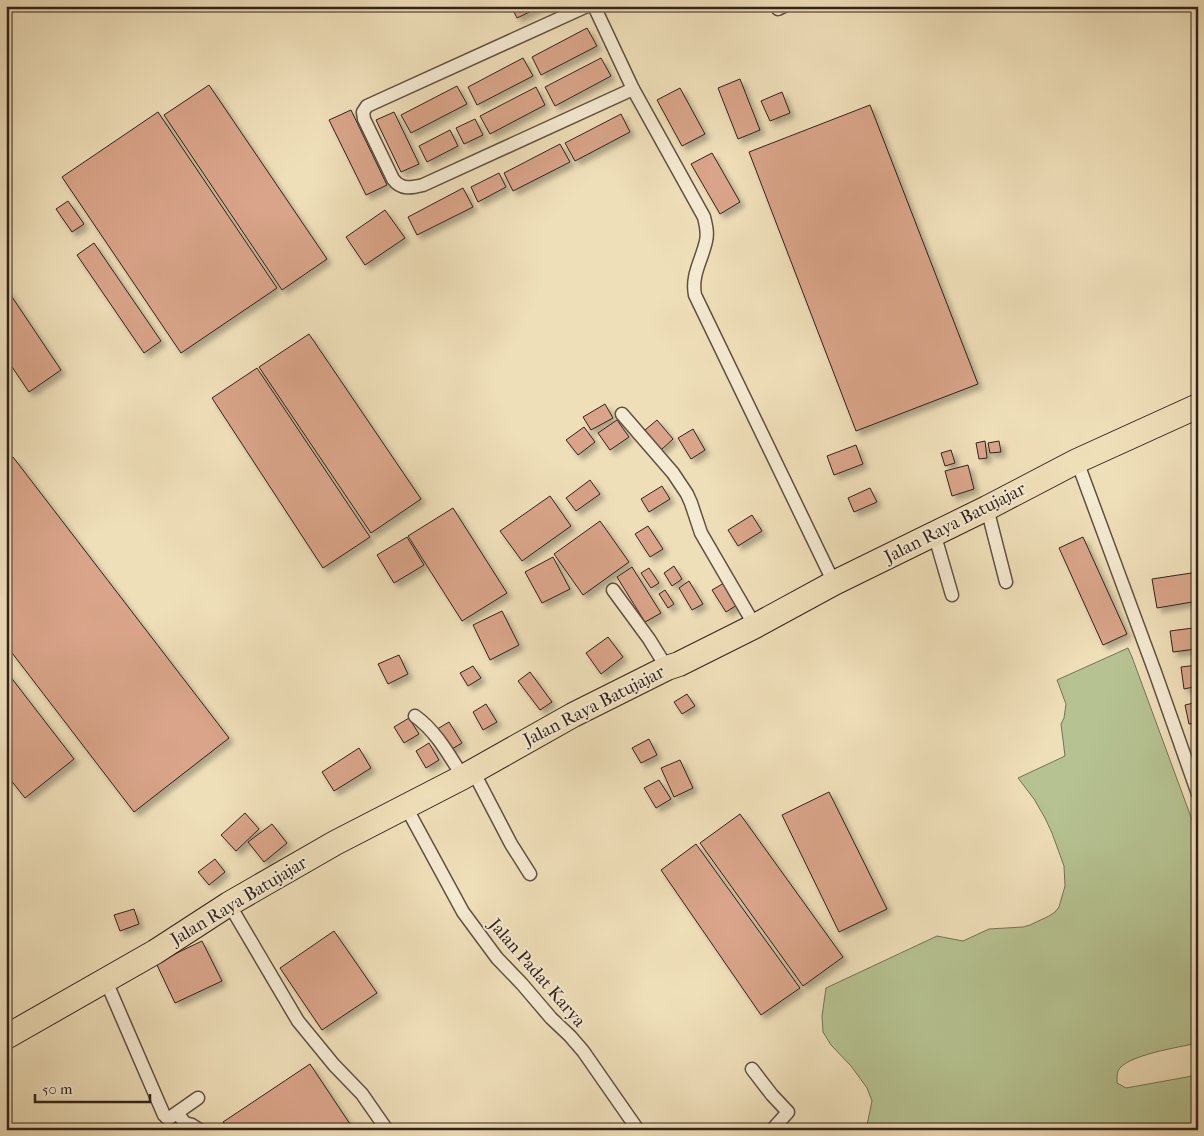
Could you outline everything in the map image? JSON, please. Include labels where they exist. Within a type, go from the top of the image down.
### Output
[{"type":"highway","name":"Jalan Raya Batujajar","points":[[6,1037],[155,952],[229,904],[335,844],[468,774],[573,715],[755,626],[834,583],[987,508],[1076,461],[1198,406]]},
{"type":"street","points":[[587,6],[367,106],[363,112],[364,119],[393,179],[397,185],[405,188],[423,185],[633,89]]},
{"type":"street","points":[[594,6],[633,89],[704,217],[707,240],[694,277],[695,295],[834,583]]},
{"type":"street","points":[[777,6],[778,9],[784,6]]},
{"type":"street","points":[[622,414],[673,473],[687,494],[699,531],[755,626]]},
{"type":"street","points":[[1076,461],[1152,662],[1198,794]]},
{"type":"street","points":[[987,508],[1006,582]]},
{"type":"street","points":[[934,533],[952,595]]},
{"type":"street","points":[[613,590],[649,639],[667,668]]},
{"type":"street","points":[[416,716],[468,774],[530,874]]},
{"type":"street","name":"Jalan Padat Karya","points":[[406,806],[463,912],[497,958],[583,1051],[638,1130]]},
{"type":"street","points":[[229,904],[298,1021],[334,1065],[362,1094],[387,1130]]},
{"type":"street","points":[[106,981],[164,1115],[168,1119],[198,1098]]},
{"type":"street","points":[[752,1069],[788,1112],[772,1130]]},
{"type":"street","points":[[177,1113],[185,1123],[200,1130]]},
{"type":"green space","points":[[1128,648],[1198,836],[1198,1043],[1131,1060],[1118,1071],[1117,1083],[1126,1088],[1198,1075],[1198,1130],[866,1130],[872,1101],[867,1088],[851,1066],[831,1045],[823,1032],[822,1016],[826,988],[937,936],[963,941],[989,929],[1030,925],[1055,912],[1059,907],[1065,886],[1064,866],[1045,818],[1034,799],[1018,778],[1065,756],[1061,724],[1066,704],[1057,680]]},
{"type":"building","points":[[511,6],[542,6],[517,18]]},
{"type":"building","points":[[587,28],[597,46],[541,75],[532,57]]},
{"type":"building","points":[[523,58],[533,76],[477,105],[468,87]]},
{"type":"building","points":[[601,58],[611,76],[555,106],[545,87]]},
{"type":"building","points":[[740,79],[760,130],[738,139],[718,88]]},
{"type":"building","points":[[209,85],[327,259],[282,290],[164,115]]},
{"type":"building","points":[[457,86],[467,104],[411,133],[401,115]]},
{"type":"building","points":[[536,87],[545,105],[490,134],[480,116]]},
{"type":"building","points":[[680,88],[705,134],[682,146],[657,100]]},
{"type":"building","points":[[782,92],[790,113],[770,121],[761,101]]},
{"type":"building","points":[[870,105],[978,384],[856,431],[749,152]]},
{"type":"building","points":[[351,110],[387,185],[366,195],[329,120]]},
{"type":"building","points":[[158,112],[277,288],[181,353],[62,177]]},
{"type":"building","points":[[394,112],[419,164],[401,172],[376,120]]},
{"type":"building","points":[[621,114],[630,132],[575,161],[565,143]]},
{"type":"building","points":[[475,119],[483,135],[464,144],[456,128]]},
{"type":"building","points":[[450,130],[458,146],[427,162],[419,146]]},
{"type":"building","points":[[560,144],[570,162],[513,191],[504,173]]},
{"type":"building","points":[[712,153],[740,202],[720,214],[691,164]]},
{"type":"building","points":[[499,173],[506,187],[478,202],[471,187]]},
{"type":"building","points":[[463,188],[473,207],[417,235],[408,217]]},
{"type":"building","points":[[68,201],[84,224],[72,232],[56,209]]},
{"type":"building","points":[[385,210],[405,238],[365,265],[346,237]]},
{"type":"building","points":[[94,243],[161,341],[144,353],[77,255]]},
{"type":"building","points":[[6,288],[61,370],[29,392],[6,358]]},
{"type":"building","points":[[309,334],[421,499],[371,533],[259,367]]},
{"type":"building","points":[[257,368],[370,537],[323,568],[212,398]]},
{"type":"building","points":[[605,404],[613,418],[591,430],[583,417]]},
{"type":"building","points":[[617,420],[629,437],[610,450],[598,433]]},
{"type":"building","points":[[657,420],[673,439],[661,450],[645,430]]},
{"type":"building","points":[[584,427],[595,442],[578,455],[566,440]]},
{"type":"building","points":[[693,429],[705,450],[691,459],[678,438]]},
{"type":"building","points":[[985,441],[987,458],[979,459],[976,443]]},
{"type":"building","points":[[999,441],[1001,452],[990,453],[988,443]]},
{"type":"building","points":[[856,445],[863,464],[834,475],[827,456]]},
{"type":"building","points":[[951,450],[955,463],[945,466],[941,453]]},
{"type":"building","points":[[13,457],[229,738],[134,812],[6,645],[6,462]]},
{"type":"building","points":[[968,465],[974,489],[952,496],[945,471]]},
{"type":"building","points":[[590,480],[600,494],[576,511],[566,498]]},
{"type":"building","points":[[662,486],[670,499],[649,512],[641,499]]},
{"type":"building","points":[[870,488],[877,502],[854,512],[848,498]]},
{"type":"building","points":[[550,496],[571,526],[522,561],[500,531]]},
{"type":"building","points":[[453,508],[507,593],[462,621],[408,536]]},
{"type":"building","points":[[752,515],[762,531],[738,546],[728,530]]},
{"type":"building","points":[[600,521],[629,562],[583,595],[554,554]]},
{"type":"building","points":[[648,526],[663,549],[650,557],[635,534]]},
{"type":"building","points":[[407,537],[424,565],[394,583],[377,555]]},
{"type":"building","points":[[1083,537],[1127,634],[1103,645],[1059,548]]},
{"type":"building","points":[[553,557],[570,589],[542,603],[525,572]]},
{"type":"building","points":[[674,566],[682,579],[672,586],[664,573]]},
{"type":"building","points":[[632,567],[661,613],[645,622],[617,577]]},
{"type":"building","points":[[649,568],[659,583],[651,588],[641,573]]},
{"type":"building","points":[[1198,572],[1198,601],[1157,608],[1152,579]]},
{"type":"building","points":[[689,581],[703,604],[692,610],[679,588]]},
{"type":"building","points":[[724,583],[737,605],[726,612],[712,590]]},
{"type":"building","points":[[665,590],[674,604],[668,608],[659,594]]},
{"type":"building","points":[[502,611],[519,645],[490,660],[473,625]]},
{"type":"building","points":[[1193,628],[1196,649],[1173,652],[1170,631]]},
{"type":"building","points":[[608,637],[623,657],[601,674],[586,653]]},
{"type":"building","points":[[399,655],[408,674],[388,684],[378,664]]},
{"type":"building","points":[[1198,665],[1198,686],[1184,689],[1181,667]]},
{"type":"building","points":[[473,666],[481,678],[468,686],[460,673]]},
{"type":"building","points":[[6,671],[74,759],[25,798],[6,774]]},
{"type":"building","points":[[530,672],[552,702],[540,710],[518,681]]},
{"type":"building","points":[[687,694],[695,706],[682,714],[674,702]]},
{"type":"building","points":[[1198,702],[1198,723],[1189,724],[1185,705]]},
{"type":"building","points":[[486,704],[497,722],[483,730],[473,712]]},
{"type":"building","points":[[409,718],[419,734],[404,743],[394,727]]},
{"type":"building","points":[[449,722],[462,743],[447,752],[434,731]]},
{"type":"building","points":[[649,739],[657,755],[641,763],[632,748]]},
{"type":"building","points":[[429,743],[439,760],[426,768],[416,751]]},
{"type":"building","points":[[359,748],[371,768],[334,791],[322,772]]},
{"type":"building","points":[[680,760],[693,788],[674,797],[661,768]]},
{"type":"building","points":[[659,780],[671,799],[656,808],[644,788]]},
{"type":"building","points":[[829,792],[887,909],[839,932],[782,815]]},
{"type":"building","points":[[245,813],[259,829],[236,851],[221,835]]},
{"type":"building","points":[[740,814],[843,957],[803,986],[700,843]]},
{"type":"building","points":[[272,824],[287,843],[264,862],[248,842]]},
{"type":"building","points":[[696,844],[800,988],[761,1015],[661,870]]},
{"type":"building","points":[[215,859],[225,872],[209,885],[198,872]]},
{"type":"building","points":[[134,909],[139,924],[120,931],[114,915]]},
{"type":"building","points":[[334,931],[377,993],[322,1030],[280,968]]},
{"type":"building","points":[[202,941],[222,981],[175,1003],[156,963]]},
{"type":"building","points":[[310,1064],[354,1130],[229,1130],[223,1122]]}]
